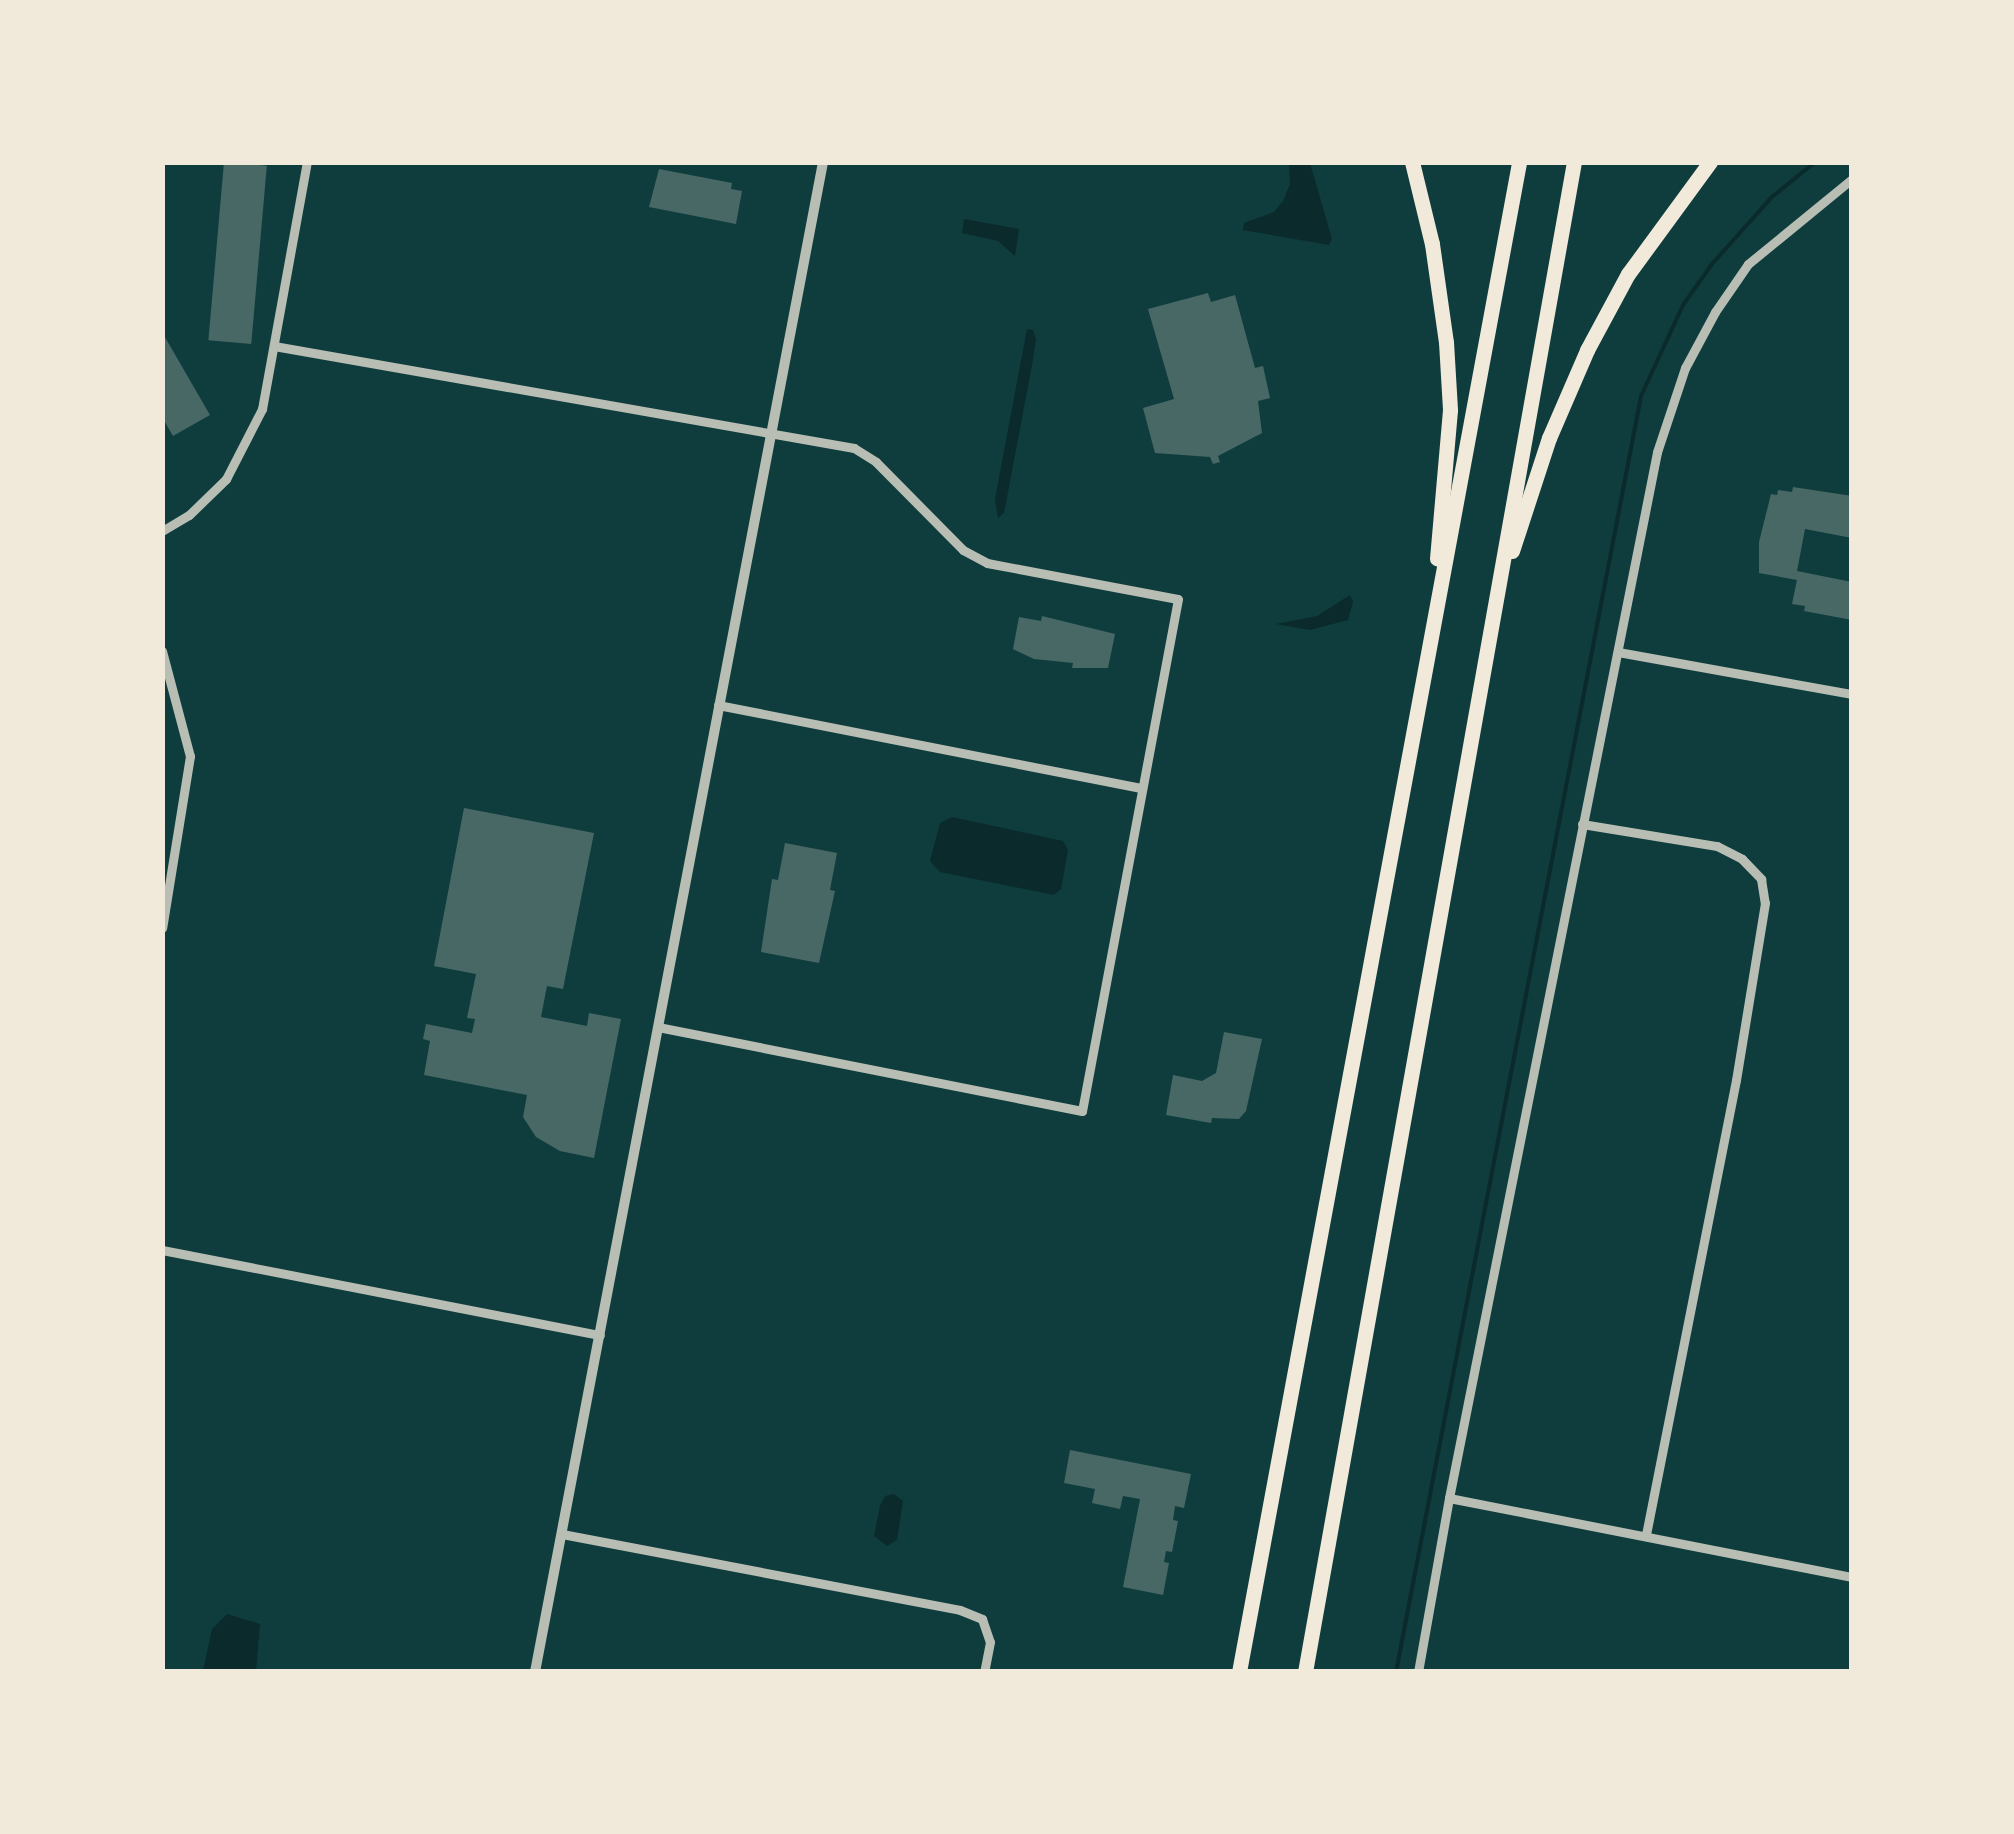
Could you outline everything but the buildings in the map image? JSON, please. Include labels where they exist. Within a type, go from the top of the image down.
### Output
[{"type":"highway","points":[[1412,162],[1432,244],[1446,342],[1450,410],[1425,671]]},
{"type":"highway","points":[[1239,1672],[1519,162]]},
{"type":"highway","points":[[1305,1672],[1574,162]]},
{"type":"highway","points":[[1500,578],[1520,532],[1549,438],[1588,350],[1628,274],[1710,162]]},
{"type":"street","points":[[162,531],[189,515],[226,479],[262,408],[307,162]]},
{"type":"street","points":[[535,1672],[823,162]]},
{"type":"street","points":[[1418,1672],[1448,1498],[1657,452],[1685,368],[1715,312],[1748,264],[1852,179]]},
{"type":"street","points":[[274,346],[854,448],[876,462],[963,550],[988,563],[1178,599],[1082,1111],[659,1027]]},
{"type":"street","points":[[162,651],[190,756],[162,928]]},
{"type":"street","points":[[1618,652],[1852,694]]},
{"type":"street","points":[[718,705],[1141,788]]},
{"type":"street","points":[[1582,824],[1717,846],[1742,859],[1760,879],[1763,930],[1646,1536]]},
{"type":"street","points":[[162,1250],[600,1336]]},
{"type":"street","points":[[1448,1498],[1852,1577]]},
{"type":"street","points":[[562,1534],[960,1610],[982,1620],[990,1642],[984,1672]]},
{"type":"water","points":[[1289,163],[1310,163],[1332,239],[1329,245],[1243,230],[1244,223],[1274,212],[1283,201],[1290,184]]},
{"type":"water","points":[[964,219],[1019,229],[1015,256],[998,241],[962,233]]},
{"type":"water","points":[[1027,329],[1033,330],[1036,340],[1004,513],[998,518],[995,499]]},
{"type":"water","points":[[1350,595],[1353,602],[1348,620],[1310,630],[1276,624],[1317,616]]},
{"type":"water","points":[[952,817],[1063,841],[1068,850],[1061,889],[1054,895],[940,872],[930,861],[940,823]]},
{"type":"water","points":[[894,1494],[903,1501],[897,1540],[887,1546],[874,1536],[880,1506],[885,1496]]},
{"type":"water","points":[[227,1614],[260,1624],[256,1671],[203,1671],[212,1629]]},
{"type":"waterway","points":[[1396,1672],[1641,396],[1683,305],[1712,264],[1772,197],[1815,162]]}]
